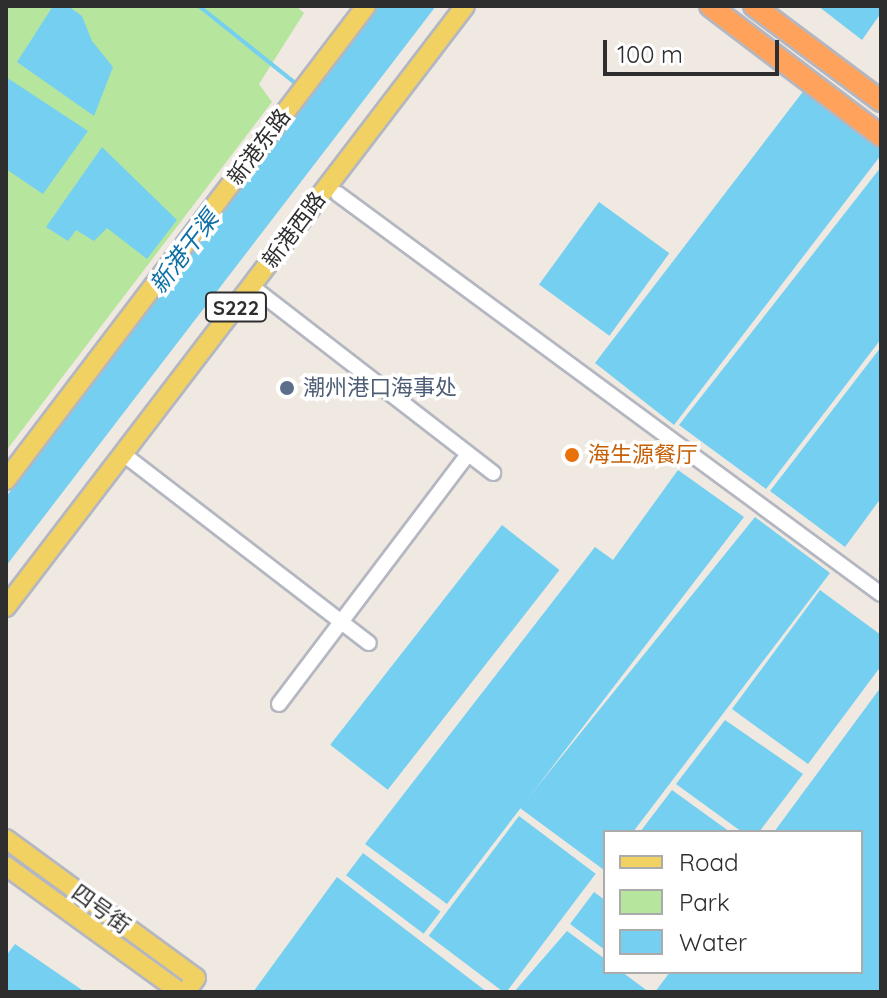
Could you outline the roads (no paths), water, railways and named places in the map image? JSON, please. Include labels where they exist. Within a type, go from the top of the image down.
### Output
[{"type":"highway","points":[[710,6],[881,136]]},
{"type":"highway","points":[[754,6],[881,101]]},
{"type":"main road","name":"新港东路","points":[[6,480],[366,6]]},
{"type":"main road","name":"新港西路","points":[[6,607],[465,6]]},
{"type":"main road","name":"四号街","points":[[6,839],[188,987]]},
{"type":"main road","name":"四号街","points":[[6,866],[188,987]]},
{"type":"street","points":[[338,194],[881,594]]},
{"type":"street","points":[[259,292],[493,473]]},
{"type":"street","points":[[279,704],[468,454]]},
{"type":"street","points":[[131,460],[369,643]]},
{"type":"water","points":[[53,6],[68,6],[82,16],[92,41],[113,67],[94,116],[17,62]]},
{"type":"water","name":"新港干渠","points":[[377,6],[436,6],[6,566],[6,497]]},
{"type":"water","points":[[818,6],[881,6],[881,13],[862,40]]},
{"type":"water","points":[[6,77],[88,131],[43,194],[6,169]]},
{"type":"water","points":[[805,89],[881,148],[881,155],[674,425],[595,363]]},
{"type":"water","points":[[102,147],[177,220],[147,259],[107,228],[94,241],[76,230],[68,241],[46,227]]},
{"type":"water","points":[[881,167],[881,339],[766,489],[679,425]]},
{"type":"water","points":[[599,202],[669,253],[609,336],[539,285]]},
{"type":"water","points":[[881,347],[881,498],[845,547],[770,491]]},
{"type":"water","points":[[678,470],[744,517],[447,904],[365,844],[595,547],[613,560]]},
{"type":"water","points":[[755,517],[830,573],[635,830],[603,830],[603,869],[520,808]]},
{"type":"water","points":[[502,525],[560,570],[388,790],[330,745]]},
{"type":"water","points":[[820,590],[881,635],[881,666],[808,764],[732,709]]},
{"type":"water","points":[[881,687],[881,992],[655,992],[668,974],[863,974],[863,830],[775,830]]},
{"type":"water","points":[[725,720],[803,774],[761,830],[739,830],[676,784]]},
{"type":"water","points":[[672,790],[727,830],[642,830]]},
{"type":"water","points":[[519,816],[596,874],[507,992],[429,936]]},
{"type":"water","points":[[363,853],[440,911],[424,934],[346,875]]},
{"type":"water","points":[[337,877],[487,992],[253,992]]},
{"type":"water","points":[[594,892],[603,899],[603,949],[570,924]]},
{"type":"water","points":[[567,931],[603,958],[603,974],[625,974],[649,992],[514,992]]},
{"type":"water","points":[[15,944],[85,992],[6,992],[6,956]]},
{"type":"waterway","points":[[199,6],[295,83]]},
{"type":"place","name":"潮州港口海事处","points":[[287,388]]},
{"type":"place","name":"海生源餐厅","points":[[572,455]]}]
